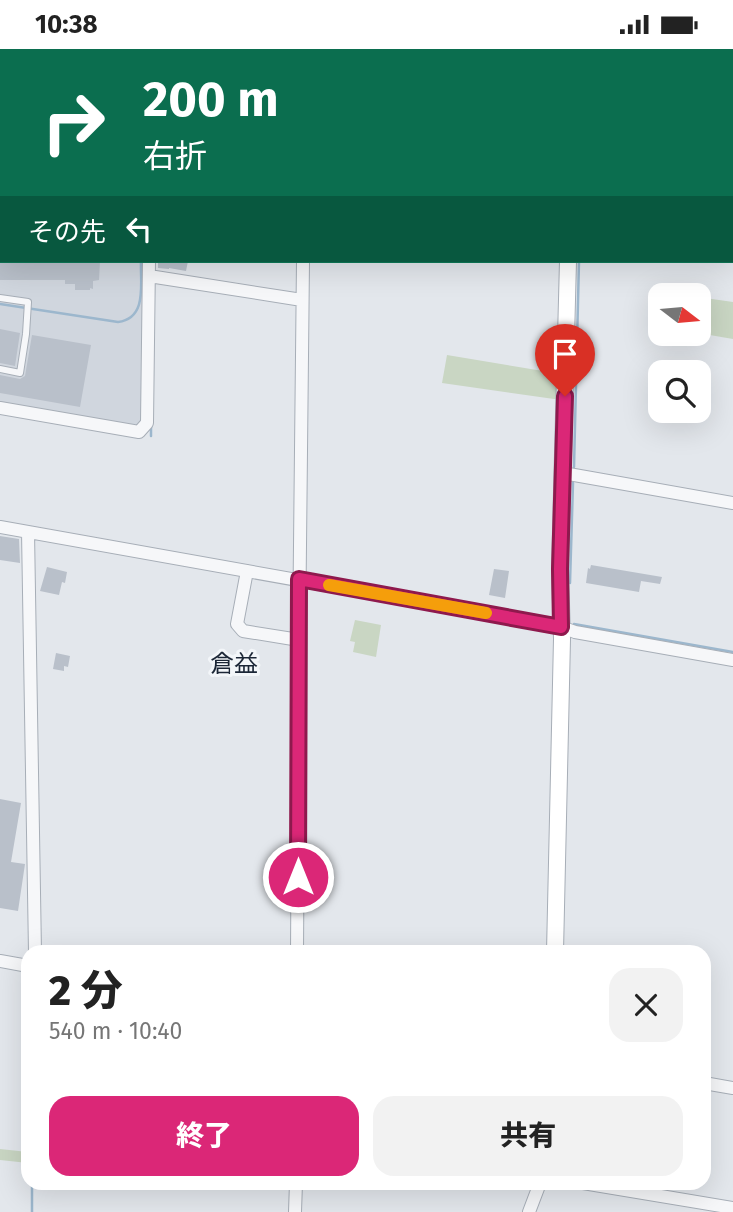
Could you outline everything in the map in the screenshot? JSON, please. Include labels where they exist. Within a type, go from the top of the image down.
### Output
[{"type":"street","points":[[0,408],[139,432],[148,423],[149,263]]},
{"type":"street","points":[[298,945],[303,263]]},
{"type":"street","points":[[555,945],[560,569],[568,263]]},
{"type":"street","points":[[149,276],[302,300]]},
{"type":"street","points":[[563,473],[733,503]]},
{"type":"street","points":[[0,527],[247,571],[299,577],[561,627],[575,632],[733,660]]},
{"type":"street","points":[[29,532],[35,945]]},
{"type":"street","points":[[247,571],[237,624],[243,631],[299,640]]},
{"type":"street","points":[[0,961],[21,965]]},
{"type":"street","points":[[711,1084],[733,1088]]},
{"type":"street","points":[[295,1212],[296,1190]]},
{"type":"street","points":[[529,1212],[537,1190]]},
{"type":"street","points":[[623,1190],[733,1209]]},
{"type":"lane","points":[[0,297],[28,302],[20,373],[0,369]]},
{"type":"shaded area","points":[[0,263],[145,263],[143,420],[135,428],[0,405]]},
{"type":"green space","points":[[711,299],[733,302],[733,339],[711,335]]},
{"type":"green space","points":[[447,355],[555,373],[560,376],[559,399],[442,383]]},
{"type":"green space","points":[[355,620],[381,625],[376,657],[353,652],[355,642],[350,641]]},
{"type":"green space","points":[[0,1149],[21,1151],[21,1162],[0,1160]]},
{"type":"building","points":[[0,263],[100,263],[99,280],[93,281],[93,289],[90,290],[75,290],[75,284],[65,284],[65,280],[0,280]]},
{"type":"building","points":[[158,263],[188,263],[186,271],[158,268]]},
{"type":"building","points":[[0,329],[20,333],[15,366],[0,363]]},
{"type":"building","points":[[32,335],[91,345],[80,407],[0,393],[0,375],[20,379],[25,376]]},
{"type":"building","points":[[0,536],[19,539],[20,563],[0,560]]},
{"type":"building","points":[[591,565],[662,577],[660,584],[641,581],[639,592],[586,583]]},
{"type":"building","points":[[47,567],[67,572],[59,595],[40,591]]},
{"type":"building","points":[[494,569],[509,571],[505,598],[489,595]]},
{"type":"building","points":[[56,653],[70,656],[68,667],[64,666],[64,671],[53,669]]},
{"type":"building","points":[[0,799],[21,803],[11,862],[25,864],[18,911],[0,908]]},
{"type":"waterway","points":[[0,304],[118,322],[128,319],[138,307],[141,263]]},
{"type":"waterway","points":[[574,467],[579,263]]},
{"type":"waterway","points":[[151,426],[151,436]]},
{"type":"waterway","points":[[570,583],[573,483]]},
{"type":"waterway","points":[[574,624],[733,652]]},
{"type":"waterway","points":[[32,1190],[32,1212]]},
{"type":"slow traffic","points":[[329,585],[486,613]]},
{"type":"district","name":"倉益","points":[[234,664]]},
{"type":"route","points":[[298,877],[299,579],[561,627],[565,396]]}]
